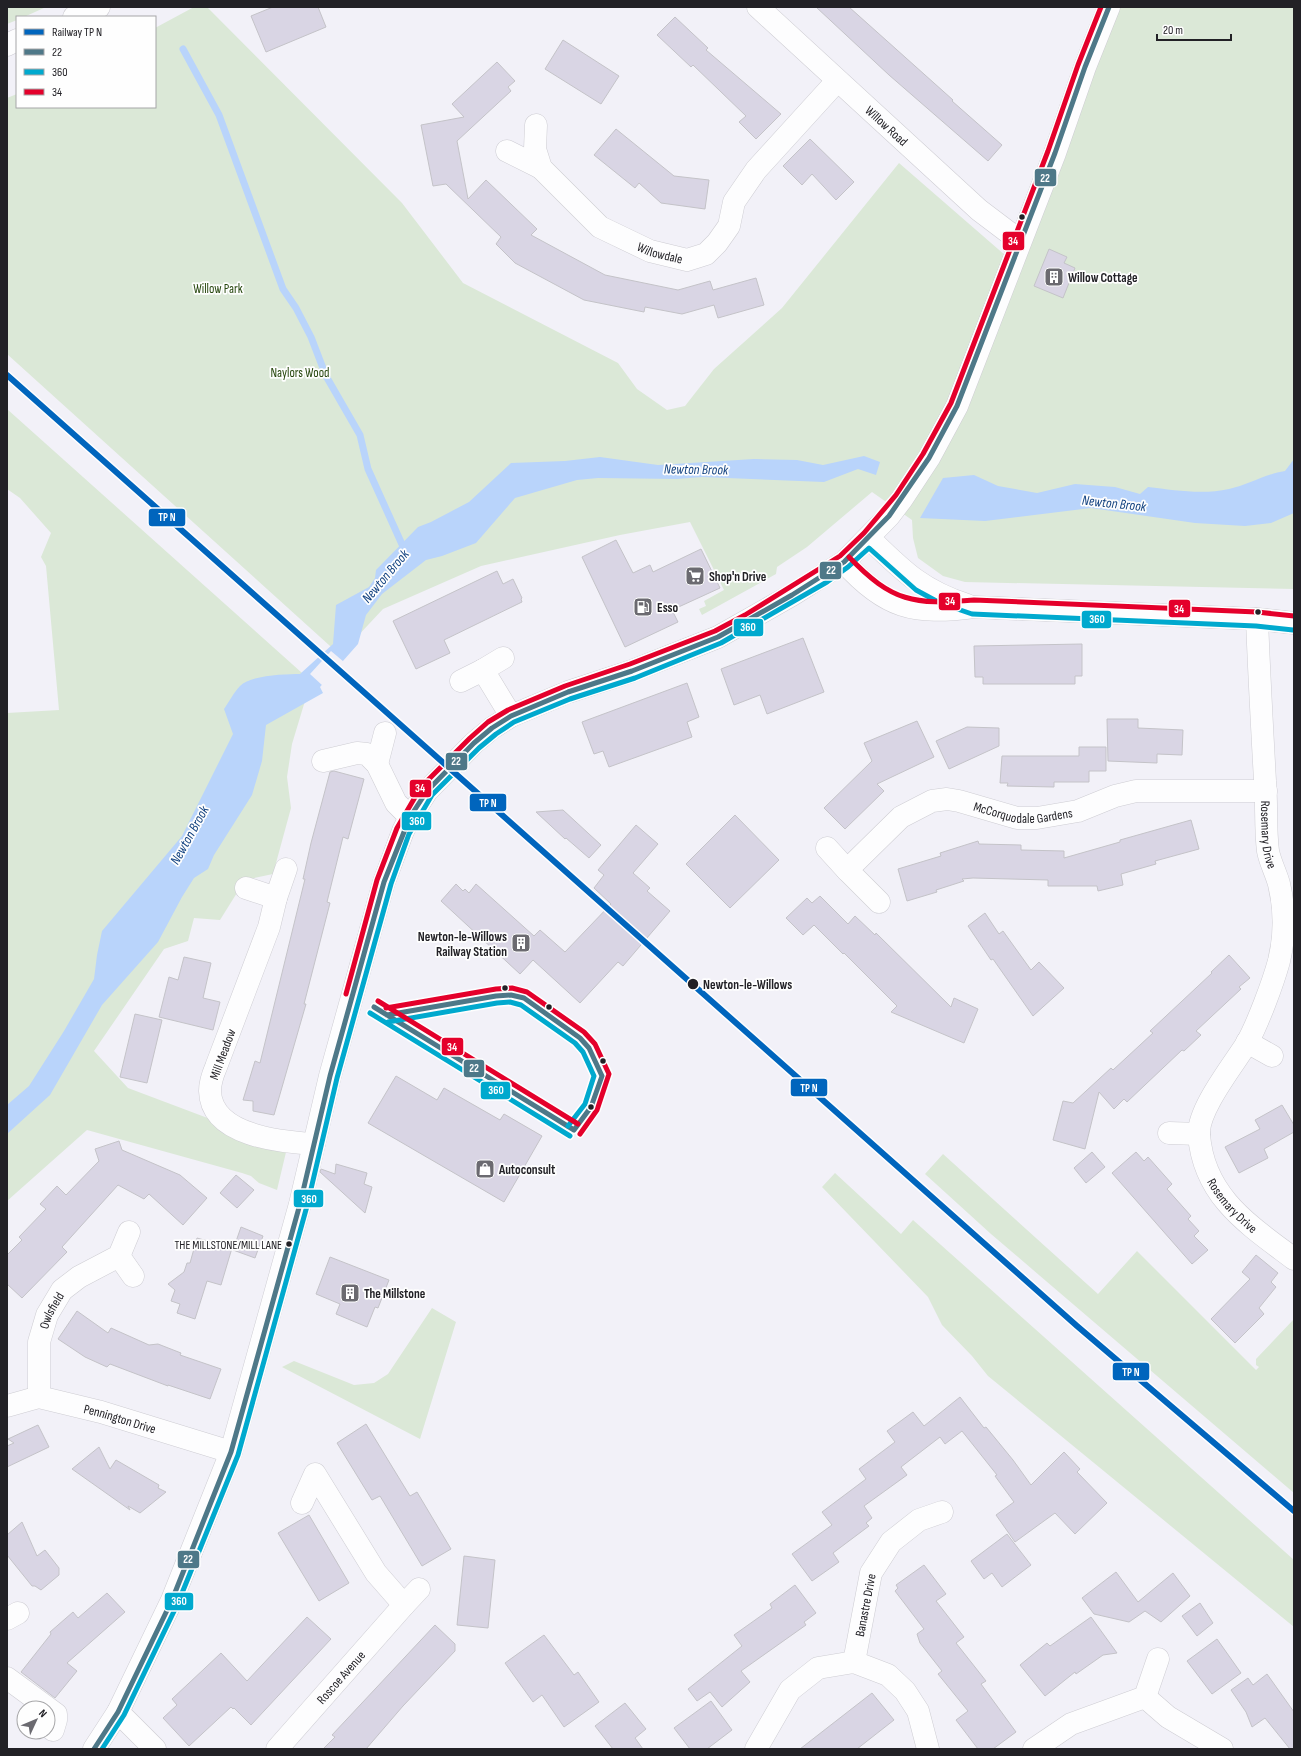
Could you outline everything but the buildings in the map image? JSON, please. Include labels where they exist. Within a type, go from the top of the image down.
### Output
[{"type":"street","points":[[76,16],[99,7]]},
{"type":"street","name":"Willow Road","points":[[758,7],[979,210],[1020,241]]},
{"type":"street","points":[[94,1749],[118,1712],[172,1600],[231,1452],[300,1204],[330,1076],[384,882],[403,831],[410,817],[427,791],[474,743],[492,728],[510,716],[568,692],[632,671],[718,638],[792,596],[844,562],[869,538],[902,499],[929,458],[957,406],[1055,153],[1085,67],[1109,7]]},
{"type":"street","points":[[7,45],[16,40]]},
{"type":"street","name":"Willowdale","points":[[508,151],[541,168],[600,227],[650,251],[688,260],[706,254],[716,243],[729,226],[734,202],[756,170],[837,81]]},
{"type":"street","name":"Willowdale","points":[[536,125],[535,149],[541,168]]},
{"type":"street","points":[[869,538],[908,575],[920,584],[943,597],[974,607]]},
{"type":"street","points":[[844,562],[870,587],[884,597],[906,606],[930,611],[974,607],[1257,619],[1294,622]]},
{"type":"street","name":"Rosemary Drive","points":[[1257,619],[1268,852],[1282,897],[1284,918],[1282,937],[1279,961],[1258,1019],[1247,1042],[1217,1089],[1202,1118],[1199,1134],[1208,1173],[1223,1200],[1237,1214],[1294,1259]]},
{"type":"street","points":[[461,681],[503,658]]},
{"type":"street","points":[[483,670],[510,716]]},
{"type":"street","points":[[375,761],[385,733]]},
{"type":"street","points":[[323,761],[358,753],[367,754],[375,761],[396,803],[410,817]]},
{"type":"street","name":"McCorquodale Gardens","points":[[848,870],[901,817],[932,801],[947,799],[959,801],[1017,818],[1037,818],[1078,811],[1115,796],[1136,792],[1266,792]]},
{"type":"street","points":[[826,848],[879,902]]},
{"type":"street","name":"Mill Meadow","points":[[286,869],[276,898],[269,927],[216,1066],[210,1092],[219,1114],[238,1129],[252,1135],[267,1138],[314,1144]]},
{"type":"street","points":[[246,888],[276,898]]},
{"type":"street","points":[[1247,1042],[1272,1056]]},
{"type":"street","points":[[1169,1134],[1199,1134]]},
{"type":"street","points":[[129,1232],[119,1256],[133,1276]]},
{"type":"street","name":"Owlsfield","points":[[39,1397],[39,1342],[47,1314],[62,1290],[79,1277],[119,1256]]},
{"type":"street","name":"Pennington Drive","points":[[7,1406],[39,1397],[101,1412],[231,1452]]},
{"type":"street","points":[[302,1503],[317,1466],[376,1573],[404,1605]]},
{"type":"street","name":"Banastre Drive","points":[[854,1662],[871,1573],[891,1542],[919,1520],[943,1514]]},
{"type":"street","name":"Roscoe Avenue","points":[[277,1749],[419,1589]]},
{"type":"street","points":[[1145,1697],[1158,1659]]},
{"type":"street","points":[[756,1749],[790,1690],[818,1668],[854,1662],[888,1676],[905,1691],[918,1711],[928,1749]]},
{"type":"street","points":[[7,1678],[37,1700]]},
{"type":"street","points":[[1034,1749],[1072,1724],[1145,1697]]},
{"type":"street","points":[[1145,1697],[1168,1717],[1222,1749]]},
{"type":"street","points":[[118,1712],[155,1749]]},
{"type":"green space","points":[[7,7],[46,7],[26,16],[16,16],[16,20],[7,24]]},
{"type":"green space","name":"Willow Park","points":[[194,7],[207,7],[402,203],[463,283],[618,363],[637,389],[667,410],[685,406],[714,369],[782,308],[899,163],[1021,269],[1109,7],[1294,7],[1294,589],[965,582],[943,576],[918,558],[913,538],[912,520],[872,492],[807,547],[777,567],[776,574],[702,615],[699,609],[706,606],[704,601],[724,590],[690,522],[620,535],[481,566],[383,609],[340,655],[7,354],[7,98],[16,94],[16,108],[156,108],[156,27]]},
{"type":"green space","points":[[7,409],[311,681],[292,744],[287,777],[291,808],[273,874],[245,880],[220,920],[194,918],[188,941],[164,949],[94,1051],[128,1088],[287,1148],[277,1190],[259,1183],[251,1176],[242,1173],[87,1130],[7,1201],[7,713],[59,710],[46,566],[41,557],[51,533],[20,498],[7,489]]},
{"type":"green space","points":[[943,1154],[1098,1294],[1137,1251],[1256,1370],[1259,1367],[1256,1365],[1256,1359],[1294,1319],[1294,1493],[991,1234],[925,1174]]},
{"type":"green space","points":[[835,1173],[901,1234],[913,1220],[1294,1560],[1294,1627],[988,1376],[972,1356],[942,1325],[928,1297],[822,1187]]},
{"type":"green space","points":[[432,1308],[456,1322],[420,1439],[282,1367],[294,1361],[354,1385],[374,1383],[388,1374]]},
{"type":"water","name":"Newton Brook","points":[[864,456],[880,462],[876,475],[858,469],[824,482],[702,477],[677,479],[598,478],[577,480],[515,498],[476,543],[442,556],[426,560],[382,594],[366,615],[358,644],[320,687],[323,693],[266,725],[262,761],[252,795],[214,855],[208,869],[194,878],[158,942],[102,1005],[50,1095],[7,1134],[7,1105],[29,1086],[64,1031],[94,979],[102,931],[182,836],[233,734],[224,709],[234,694],[240,686],[252,679],[286,674],[300,674],[333,644],[336,605],[369,587],[375,578],[376,570],[418,527],[431,522],[469,502],[511,463],[565,461],[600,457],[658,465],[754,459],[797,460],[823,465]]},
{"type":"water","name":"Newton Brook","points":[[1294,459],[1294,513],[1271,523],[1245,526],[1195,523],[1091,508],[985,521],[920,518],[943,478],[974,475],[998,486],[1037,493],[1075,484],[1115,487],[1140,494],[1148,487],[1209,492],[1229,489],[1285,471]]},
{"type":"pier","points":[[331,651],[344,662],[323,686],[310,674]]},
{"type":"waterway","name":"Newton Brook","points":[[183,49],[219,115],[283,289],[296,308],[311,337],[326,376],[360,435],[368,469],[405,551]]},
{"type":"transit line","name":"34","points":[[346,994],[377,880],[397,828],[421,787],[470,738],[488,722],[508,710],[565,686],[630,664],[715,631],[745,615],[840,556],[864,533],[896,495],[923,454],[951,403],[1048,151],[1078,65],[1101,7]]},
{"type":"transit line","name":"22","points":[[94,1749],[118,1712],[172,1600],[231,1452],[300,1204],[330,1076],[384,882],[410,817],[427,791],[474,743],[492,728],[511,716],[568,692],[632,671],[718,637],[792,595],[844,562],[889,516],[929,458],[957,406],[1055,153],[1085,67],[1109,7]]},
{"type":"transit line","points":[[7,375],[1077,1326],[1294,1511]]},
{"type":"transit line","name":"360","points":[[102,1749],[124,1715],[178,1603],[238,1455],[307,1206],[337,1078],[391,884],[409,834],[432,795],[479,748],[514,722],[570,699],[635,678],[721,643],[827,582],[848,567],[869,548],[916,590],[940,603],[972,614],[1256,626],[1293,630]]},
{"type":"transit line","name":"34","points":[[849,557],[864,572],[892,592],[919,600],[935,602],[974,600],[1257,612],[1294,616]]},
{"type":"transit line","name":"34","points":[[386,1008],[496,989],[512,988],[527,992],[584,1032],[595,1044],[609,1074],[597,1110],[580,1134]]},
{"type":"transit line","name":"22","points":[[387,1015],[496,996],[511,995],[524,998],[580,1038],[589,1048],[602,1076],[591,1107],[574,1130]]},
{"type":"transit line","name":"34","points":[[378,1001],[578,1124]]},
{"type":"transit line","name":"360","points":[[388,1022],[497,1003],[510,1002],[521,1005],[575,1043],[583,1052],[594,1076],[585,1104],[568,1126]]},
{"type":"transit line","name":"22","points":[[374,1007],[574,1130]]},
{"type":"transit line","name":"360","points":[[370,1013],[570,1136]]},
{"type":"place","name":"Willow Cottage","points":[[1054,277]]},
{"type":"place","name":"Shop'n Drive","points":[[695,576]]},
{"type":"place","name":"Esso","points":[[643,607]]},
{"type":"place","name":"Newton-le-Willows Railway Station","points":[[521,943]]},
{"type":"place","name":"Newton-le-Willows","points":[[693,984]]},
{"type":"place","name":"Autoconsult","points":[[485,1169]]},
{"type":"place","name":"THE MILLSTONE/MILL LANE","points":[[289,1244]]},
{"type":"place","name":"The Millstone","points":[[350,1293]]},
{"type":"park label","name":"Naylors Wood","points":[[300,372]]}]
